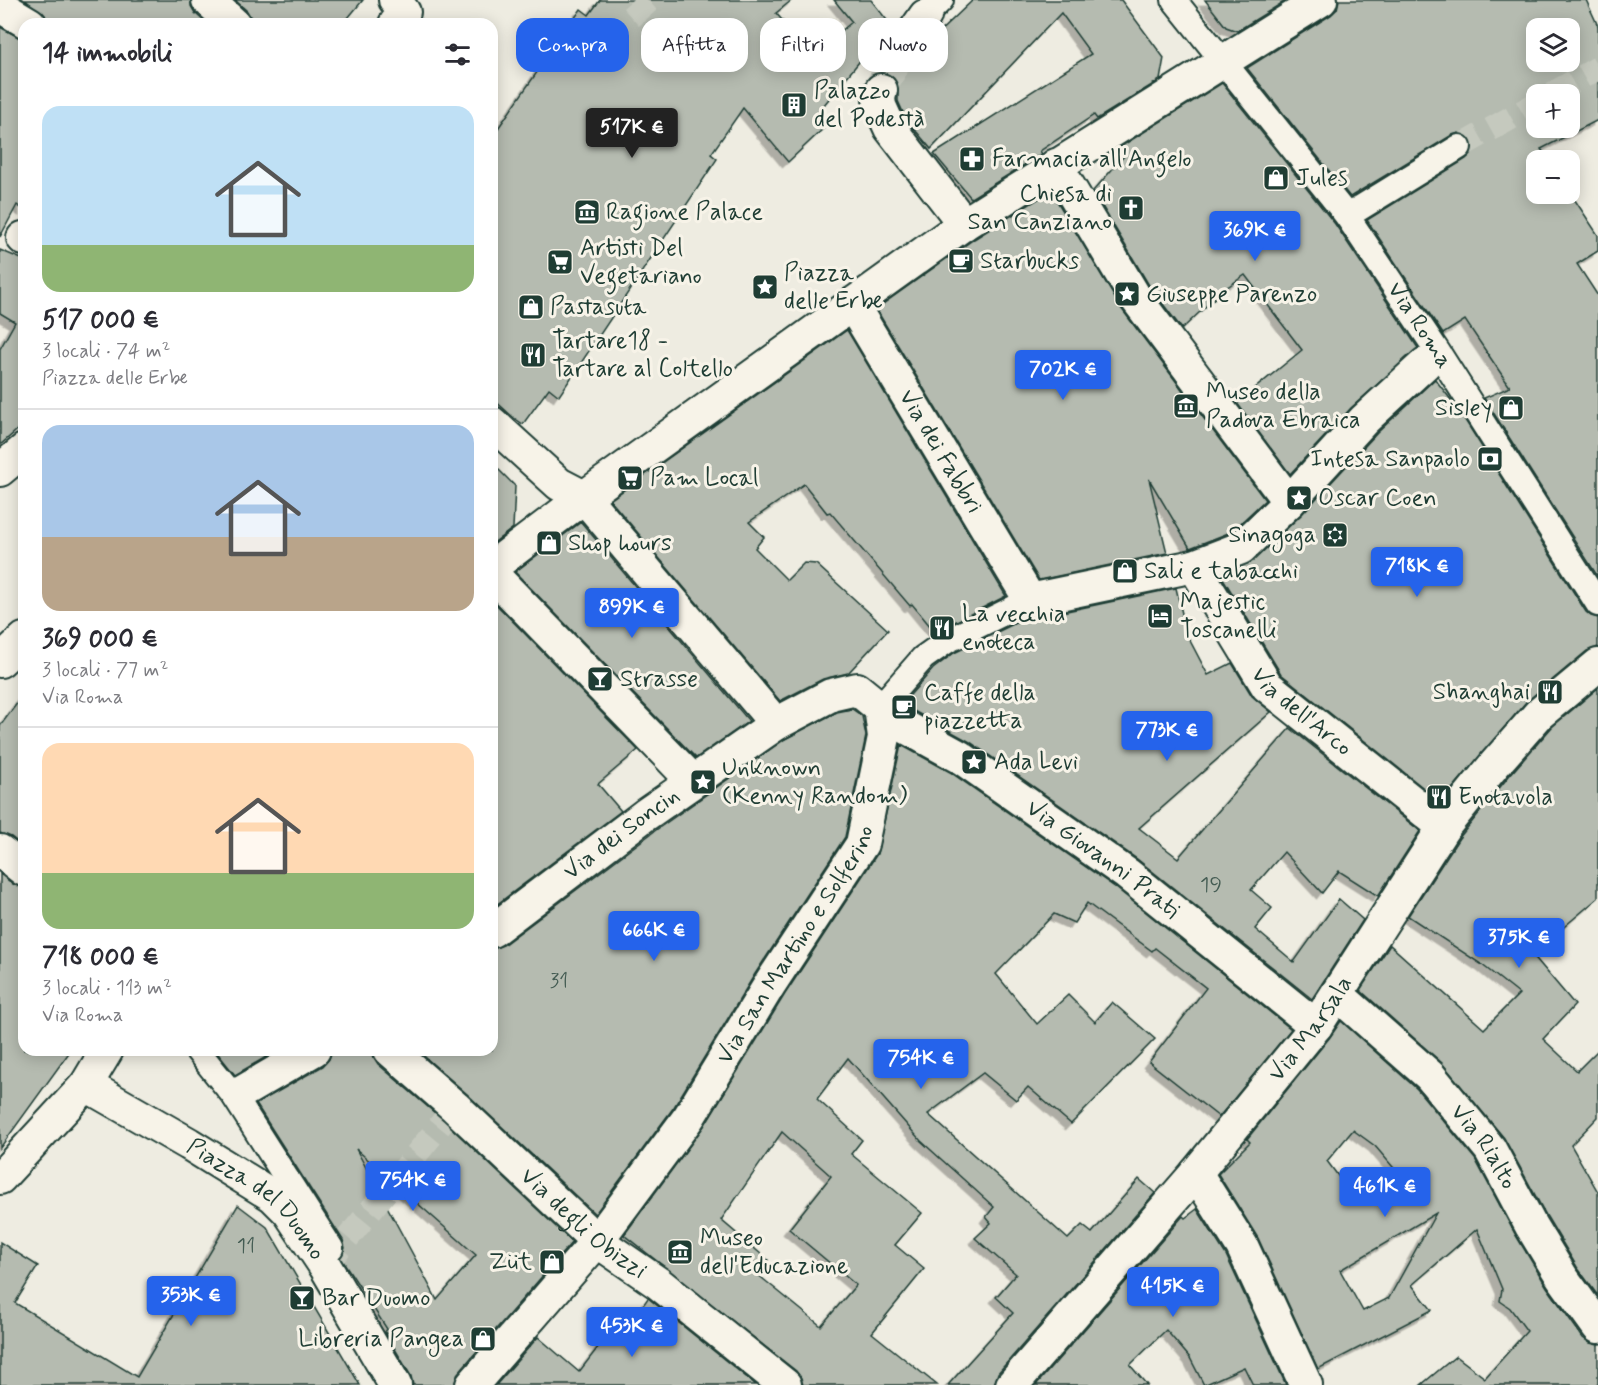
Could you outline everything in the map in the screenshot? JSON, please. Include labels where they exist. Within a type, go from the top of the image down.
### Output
[{"type":"street","points":[[208,0],[228,18]]},
{"type":"street","name":"Via Roma","points":[[1174,0],[1347,216],[1431,358],[1598,604]]},
{"type":"street","points":[[498,562],[584,497],[964,224],[1321,0]]},
{"type":"street","points":[[0,6],[20,18]]},
{"type":"street","points":[[881,90],[880,106],[887,123],[964,224]]},
{"type":"street","points":[[1347,216],[1459,147]]},
{"type":"street","points":[[1056,165],[1135,297],[1289,501]]},
{"type":"street","name":"Via dei Fabbri","points":[[852,304],[1030,600]]},
{"type":"street","points":[[880,707],[923,658],[947,640],[1030,600],[1194,566],[1241,548],[1289,501],[1364,420],[1431,358]]},
{"type":"street","points":[[498,428],[559,484],[584,497],[776,724]]},
{"type":"street","points":[[0,470],[18,455]]},
{"type":"street","name":"Via dell'Arco","points":[[1194,566],[1267,686],[1444,827]]},
{"type":"street","points":[[498,580],[693,781]]},
{"type":"street","points":[[0,661],[18,644]]},
{"type":"street","name":"Via Marsala","points":[[1012,1385],[1196,1173],[1316,1026],[1444,827],[1495,764],[1539,714],[1598,665]]},
{"type":"street","name":"Via dei Soncin","points":[[498,926],[600,848],[776,724],[831,695],[857,689],[880,707]]},
{"type":"street","name":"Via Giovanni Prati","points":[[880,707],[900,724],[960,757],[1127,874],[1316,1026]]},
{"type":"street","name":"Via San Martino e Solferino","points":[[472,1385],[597,1240],[689,1117],[770,984],[862,844],[884,737],[880,707]]},
{"type":"street","points":[[0,851],[18,865]]},
{"type":"street","name":"Via Rialto","points":[[1337,994],[1430,1076],[1490,1149],[1531,1226],[1562,1277],[1598,1326]]},
{"type":"street","points":[[0,1178],[86,1085],[103,1056]]},
{"type":"street","name":"Piazza del Duomo","points":[[86,1085],[189,1144],[273,1196],[289,1212],[325,1266],[333,1250],[238,1094],[203,1056]]},
{"type":"street","points":[[238,1094],[304,1056]]},
{"type":"street","name":"Via degli Obizzi","points":[[397,1056],[455,1107],[597,1240],[658,1283],[785,1385]]},
{"type":"street","points":[[1196,1173],[1242,1246],[1306,1385]]},
{"type":"street","points":[[325,1266],[395,1385]]},
{"type":"building","points":[[25,0],[191,0],[191,6],[200,18],[46,18]]},
{"type":"building","points":[[235,0],[363,0],[348,18],[251,18]]},
{"type":"building","name":"Ragione Palace","points":[[600,0],[792,0],[776,13],[780,18],[760,18],[760,72],[846,72],[846,27],[852,22],[834,0],[871,0],[885,18],[858,18],[858,63],[815,116],[826,126],[788,162],[743,108],[711,154],[717,159],[559,396],[549,388],[523,424],[498,403],[498,128],[537,72],[629,72],[629,18],[575,18],[581,9],[589,15]]},
{"type":"building","points":[[973,0],[1121,0],[1164,58],[1160,80],[1097,119],[1094,115],[1040,151],[1042,154],[971,198],[934,154],[1091,54],[1061,13],[931,149],[906,119],[898,101],[898,85],[893,77],[898,72],[948,72],[948,24]]},
{"type":"building","points":[[1205,0],[1287,0],[1237,31],[1226,27]]},
{"type":"building","points":[[1339,0],[1586,0],[1598,26],[1598,120],[1580,129],[1580,84],[1526,84],[1526,138],[1563,138],[1542,150],[1526,150],[1526,204],[1578,204],[1598,235],[1598,251],[1577,264],[1598,296],[1598,577],[1484,398],[1510,387],[1465,320],[1443,334],[1367,220],[1466,159],[1473,147],[1471,139],[1459,133],[1452,135],[1350,197],[1247,68],[1337,9]]},
{"type":"building","points":[[0,27],[18,37],[18,206],[0,237]]},
{"type":"building","points":[[1222,83],[1335,224],[1418,348],[1351,408],[1290,474],[1237,403],[1302,350],[1245,275],[1223,290],[1182,329],[1150,287],[1093,191],[1125,155],[1120,147]]},
{"type":"building","points":[[1051,191],[1121,308],[1265,500],[1231,532],[1190,548],[1149,479],[1167,553],[1039,580],[876,309],[974,239]]},
{"type":"building","points":[[0,250],[18,258],[18,429],[0,445],[0,349],[15,322],[0,313]]},
{"type":"building","points":[[847,330],[1006,596],[935,632],[830,512],[827,513],[804,484],[749,522],[764,537],[755,548],[787,580],[804,563],[816,564],[888,630],[848,673],[823,679],[780,701],[610,500]]},
{"type":"building","points":[[1435,379],[1458,409],[1586,612],[1598,618],[1598,647],[1587,651],[1526,702],[1441,802],[1281,674],[1221,575],[1253,561],[1302,514],[1377,433]]},
{"type":"building","points":[[498,469],[515,486],[513,528],[498,539]]},
{"type":"building","points":[[581,522],[749,721],[696,758],[515,572]]},
{"type":"building","points":[[1176,588],[1187,635],[1208,675],[1232,663],[1252,696],[1271,712],[1139,828],[1178,858],[1290,728],[1420,831],[1378,896],[1339,871],[1322,893],[1284,852],[1251,890],[1272,908],[1255,929],[1294,962],[1339,899],[1363,920],[1312,999],[1137,859],[970,742],[903,703],[933,669],[954,653],[1028,617],[1034,618]]},
{"type":"building","points":[[498,606],[638,750],[598,784],[621,811],[498,903]]},
{"type":"building","points":[[1598,688],[1598,898],[1532,954],[1575,1005],[1543,1039],[1577,1071],[1598,1050],[1598,1117],[1571,1145],[1598,1192],[1598,1296],[1577,1267],[1547,1217],[1504,1138],[1442,1063],[1360,990],[1390,945],[1484,1029],[1519,994],[1481,964],[1408,916],[1459,838],[1509,776],[1552,727]]},
{"type":"building","points":[[18,702],[18,842],[0,833],[0,726]]},
{"type":"building","points":[[852,709],[862,716],[866,736],[845,837],[755,974],[674,1107],[595,1214],[424,1056],[498,1056],[498,947],[656,830],[785,739],[837,712]]},
{"type":"building","points":[[901,745],[950,772],[1116,888],[1291,1029],[1219,1117],[1149,1062],[1206,988],[1155,948],[1152,951],[1087,903],[1074,923],[1054,914],[996,974],[1037,1024],[1068,995],[1095,1022],[1112,1002],[1155,1039],[1071,1124],[1028,1087],[1016,1100],[983,1073],[928,1114],[1068,1239],[1082,1225],[1092,1233],[1139,1179],[1155,1193],[998,1373],[994,1385],[948,1385],[1013,1313],[996,1297],[1016,1274],[975,1238],[991,1223],[986,1217],[994,1207],[921,1141],[848,1058],[817,1099],[862,1140],[851,1154],[922,1213],[895,1245],[924,1269],[872,1333],[937,1385],[803,1385],[796,1371],[624,1235],[704,1126],[785,994],[877,854]],"holes":[[[782,1132],[831,1176],[789,1229],[856,1285],[821,1326],[757,1274],[768,1260],[721,1220]]]},
{"type":"building","points":[[0,874],[18,886],[18,1056],[67,1056],[0,1148]]},
{"type":"building","points":[[1341,1021],[1417,1089],[1475,1159],[1515,1234],[1547,1287],[1583,1338],[1598,1345],[1598,1385],[1421,1385],[1456,1356],[1485,1378],[1527,1331],[1510,1308],[1500,1301],[1502,1289],[1477,1229],[1412,1285],[1432,1310],[1318,1369],[1258,1238],[1218,1174],[1250,1142],[1247,1139]],"holes":[[[1353,1130],[1375,1146],[1399,1174],[1356,1200],[1327,1161]],[[1436,1213],[1389,1298],[1363,1311],[1340,1270]]]},
{"type":"building","points":[[220,1056],[268,1056],[235,1075]]},
{"type":"building","points":[[330,1056],[373,1056],[378,1064],[443,1120],[572,1242],[458,1373],[454,1385],[413,1385],[411,1376],[385,1332],[387,1329],[341,1258],[345,1248],[343,1240],[256,1104],[323,1066]],"holes":[[[356,1149],[476,1255],[437,1300]]]},
{"type":"building","points":[[238,1205],[267,1227],[360,1385],[0,1385],[0,1242],[38,1266],[15,1303],[137,1377]]},
{"type":"building","points":[[1197,1209],[1226,1255],[1286,1385],[1253,1385],[1244,1367],[1204,1385],[1190,1358],[1166,1330],[1130,1365],[1147,1385],[1036,1385],[1183,1216],[1185,1218]]},
{"type":"building","points":[[648,1298],[756,1385],[496,1385],[538,1337],[579,1372],[626,1311],[634,1318]]},
{"type":"tunnel","points":[[632,0],[648,18]]},
{"type":"tunnel","points":[[1570,84],[1598,68]]},
{"type":"tunnel","points":[[881,90],[889,72]]},
{"type":"tunnel","points":[[1459,147],[1526,110]]},
{"type":"tunnel","points":[[325,1266],[455,1107]]},
{"type":"place","name":"Palazzo del Podestà","points":[[794,105]]},
{"type":"place","name":"Farmacia all'Angelo","points":[[972,159]]},
{"type":"place","name":"Jules","points":[[1276,178]]},
{"type":"place","name":"Chiesa di San Canziano","points":[[1131,208]]},
{"type":"place","name":"Ragione Palace","points":[[587,212]]},
{"type":"place","name":"Starbucks","points":[[961,261]]},
{"type":"place","name":"Artisti Del Vegetariano","points":[[560,262]]},
{"type":"place","name":"Piazza delle Erbe","points":[[765,287]]},
{"type":"place","name":"Giuseppe Parenzo","points":[[1127,294]]},
{"type":"place","name":"Pastasuta","points":[[531,307]]},
{"type":"place","name":"Tartare18 - Tartare al Coltello","points":[[533,355]]},
{"type":"place","name":"Museo della Padova Ebraica","points":[[1186,406]]},
{"type":"place","name":"Sisley","points":[[1511,408]]},
{"type":"place","name":"Intesa Sanpaolo","points":[[1490,459]]},
{"type":"place","name":"Pam Local","points":[[630,478]]},
{"type":"place","name":"Oscar Coen","points":[[1299,498]]},
{"type":"place","name":"Sinagoga","points":[[1335,535]]},
{"type":"place","name":"Shop hours","points":[[549,543]]},
{"type":"place","name":"Sali e tabacchi","points":[[1125,571]]},
{"type":"place","name":"Majestic Toscanelli","points":[[1160,616]]},
{"type":"place","name":"La vecchia enoteca","points":[[942,628]]},
{"type":"place","name":"Strasse","points":[[600,679]]},
{"type":"place","name":"Shanghai","points":[[1550,692]]},
{"type":"place","name":"Caffe della piazzetta","points":[[904,707]]},
{"type":"place","name":"Ada Levi","points":[[974,762]]},
{"type":"place","name":"Unknown (Kenny Random)","points":[[703,782]]},
{"type":"place","name":"Enotavola","points":[[1439,797]]},
{"type":"place","name":"Museo dell'Educazione","points":[[680,1252]]},
{"type":"place","name":"Züt","points":[[552,1262]]},
{"type":"place","name":"Bar Duomo","points":[[302,1298]]},
{"type":"place","name":"Libreria Pangea","points":[[483,1339]]}]
